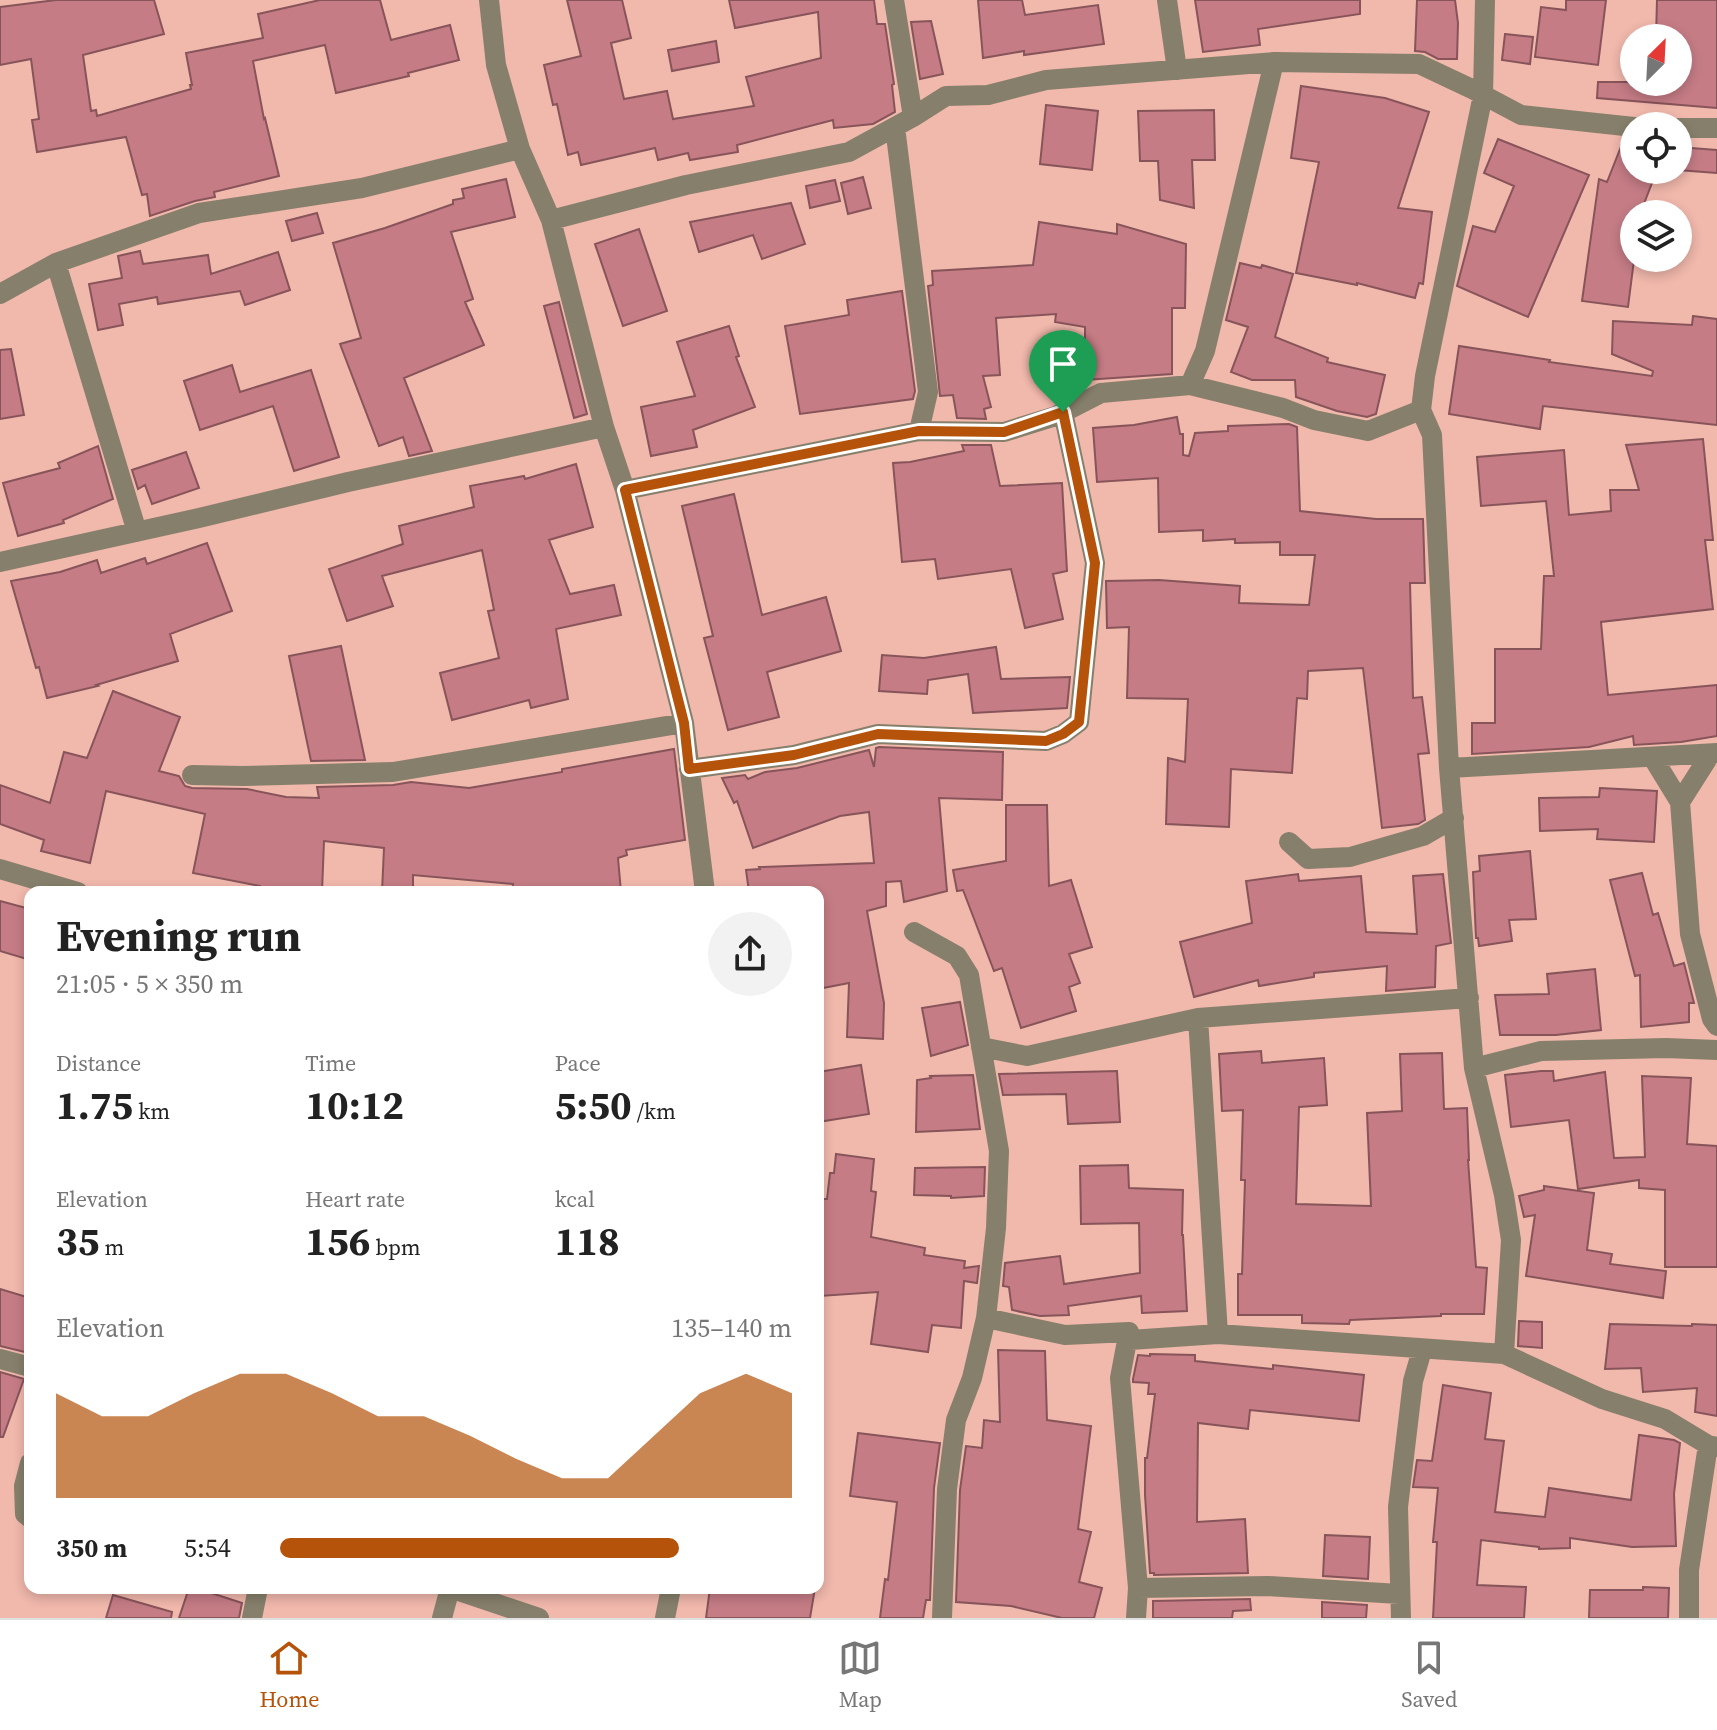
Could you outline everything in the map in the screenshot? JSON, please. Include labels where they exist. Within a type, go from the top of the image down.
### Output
[{"type":"street","points":[[489,0],[496,65],[520,149],[551,220],[604,427],[625,490],[684,723],[704,886]]},
{"type":"street","points":[[894,0],[928,392],[919,431]]},
{"type":"street","points":[[1167,0],[1177,70]]},
{"type":"street","points":[[1485,0],[1483,95],[1425,376],[1421,410],[1432,435],[1449,768],[1474,1068],[1504,1195],[1511,1240],[1504,1354]]},
{"type":"street","points":[[551,220],[686,185],[849,152],[946,96],[988,95],[1046,80],[1274,62],[1419,64],[1521,115],[1620,126]]},
{"type":"street","points":[[1190,385],[1205,351],[1274,62]]},
{"type":"street","points":[[1692,128],[1717,128]]},
{"type":"street","points":[[0,294],[56,263],[199,213],[362,188],[520,149]]},
{"type":"street","points":[[56,263],[137,532]]},
{"type":"street","points":[[625,490],[919,431],[1004,432],[1063,412],[1101,393],[1190,385],[1283,408],[1314,420],[1368,431],[1421,410]]},
{"type":"street","points":[[689,769],[794,755],[878,734],[1046,741],[1063,734],[1079,722],[1095,563],[1063,412]]},
{"type":"street","points":[[0,562],[604,427]]},
{"type":"street","points":[[192,775],[393,772],[684,723]]},
{"type":"street","points":[[1449,768],[1713,754]]},
{"type":"street","points":[[1680,802],[1713,754]]},
{"type":"street","points":[[1653,758],[1680,802],[1690,934],[1712,1019],[1717,1026]]},
{"type":"street","points":[[1289,842],[1308,859],[1350,857],[1423,836],[1454,818]]},
{"type":"street","points":[[0,869],[58,886]]},
{"type":"street","points":[[914,932],[957,956],[969,975],[999,1151],[996,1228],[986,1318],[972,1378],[956,1420],[947,1489],[942,1618]]},
{"type":"street","points":[[981,1047],[1027,1056],[1198,1018],[1469,998]]},
{"type":"street","points":[[1198,1018],[1218,1334]]},
{"type":"street","points":[[1474,1068],[1541,1051],[1717,1050]]},
{"type":"street","points":[[986,1318],[1065,1335],[1129,1332],[1130,1340],[1120,1378],[1138,1588],[1136,1618]]},
{"type":"street","points":[[1130,1340],[1218,1334],[1504,1354],[1602,1399],[1665,1419],[1713,1446],[1689,1570],[1689,1618]]},
{"type":"street","points":[[1401,1618],[1398,1507],[1413,1381],[1422,1350]]},
{"type":"street","points":[[0,1359],[24,1365]]},
{"type":"street","points":[[1138,1588],[1268,1586],[1399,1594]]},
{"type":"street","points":[[252,1618],[257,1594]]},
{"type":"street","points":[[442,1618],[448,1594]]},
{"type":"street","points":[[464,1594],[504,1612],[539,1618]]},
{"type":"street","points":[[665,1618],[670,1594]]},
{"type":"building","points":[[56,0],[154,0],[164,34],[83,55],[91,111],[96,110],[97,116],[191,89],[186,53],[263,38],[258,14],[320,0],[380,0],[391,40],[450,25],[459,60],[408,73],[409,76],[336,93],[325,45],[253,61],[279,176],[214,192],[215,197],[150,216],[147,194],[142,195],[126,137],[37,152],[32,120],[39,119],[31,59],[0,65],[0,7]]},
{"type":"building","points":[[567,0],[622,0],[631,38],[611,43],[624,99],[667,91],[673,119],[754,106],[746,77],[821,58],[818,12],[735,28],[729,0],[874,0],[877,24],[885,24],[895,112],[873,124],[834,128],[833,120],[737,145],[738,152],[690,160],[688,153],[658,160],[655,148],[581,165],[578,152],[568,155],[557,104],[553,105],[544,65],[581,56]]},
{"type":"building","points":[[978,0],[1022,0],[1025,15],[1098,5],[1104,44],[983,58]]},
{"type":"building","points":[[1195,0],[1360,0],[1360,14],[1258,29],[1260,45],[1203,52]]},
{"type":"building","points":[[1417,0],[1455,0],[1457,59],[1438,59],[1415,51]]},
{"type":"building","points":[[1566,0],[1606,0],[1598,65],[1535,57],[1541,7],[1566,10]]},
{"type":"building","points":[[1657,0],[1717,0],[1717,108],[1597,98],[1598,82],[1620,82],[1620,96],[1692,96],[1692,24],[1656,24]]},
{"type":"building","points":[[931,21],[943,74],[920,79],[911,22]]},
{"type":"building","points":[[1505,34],[1533,37],[1530,64],[1502,60]]},
{"type":"building","points":[[716,41],[719,62],[672,71],[668,50]]},
{"type":"building","points":[[1301,86],[1385,98],[1429,112],[1398,208],[1432,212],[1423,284],[1419,283],[1415,298],[1357,283],[1296,273],[1319,162],[1291,158]]},
{"type":"building","points":[[1046,105],[1098,111],[1092,170],[1040,164]]},
{"type":"building","points":[[1214,110],[1215,160],[1192,160],[1194,208],[1160,200],[1158,161],[1140,161],[1138,111]]},
{"type":"building","points":[[1498,139],[1589,175],[1528,317],[1457,286],[1473,226],[1495,232],[1514,186],[1484,173]]},
{"type":"building","points":[[1692,148],[1717,150],[1717,173],[1692,171]]},
{"type":"building","points":[[1620,149],[1620,184],[1652,184],[1645,200],[1620,200],[1620,272],[1632,272],[1628,307],[1582,301],[1599,179],[1607,182]]},
{"type":"building","points":[[863,177],[871,208],[848,214],[841,183]]},
{"type":"building","points":[[506,179],[515,217],[451,232],[473,299],[465,302],[484,345],[404,378],[432,451],[409,456],[403,437],[379,446],[340,344],[361,338],[333,243],[453,204],[453,200],[464,198],[462,189]]},
{"type":"building","points":[[835,180],[840,201],[810,208],[806,186]]},
{"type":"building","points":[[791,203],[805,244],[762,259],[753,235],[699,252],[690,222]]},
{"type":"building","points":[[317,213],[323,233],[292,241],[286,221]]},
{"type":"building","points":[[1039,222],[1117,234],[1117,224],[1186,244],[1185,308],[1172,308],[1172,374],[1085,380],[1085,327],[1055,322],[1056,314],[996,318],[1000,375],[983,376],[991,407],[984,409],[986,419],[957,418],[953,395],[940,396],[928,286],[933,285],[932,271],[1033,265]]},
{"type":"building","points":[[639,229],[667,311],[623,326],[595,244]]},
{"type":"building","points":[[140,251],[143,264],[208,255],[211,274],[278,252],[290,290],[245,305],[240,291],[158,304],[157,297],[119,304],[123,325],[98,330],[89,284],[122,278],[118,256]]},
{"type":"building","points":[[1240,263],[1261,268],[1262,265],[1293,274],[1275,337],[1328,358],[1327,362],[1385,375],[1376,414],[1367,417],[1337,411],[1296,397],[1295,380],[1252,380],[1231,372],[1248,327],[1226,320]]},
{"type":"building","points":[[902,291],[915,391],[913,399],[800,414],[785,326],[849,315],[847,300]]},
{"type":"building","points":[[559,302],[587,414],[574,418],[544,306]]},
{"type":"building","points":[[1693,316],[1717,319],[1717,425],[1543,406],[1540,429],[1449,414],[1459,346],[1652,376],[1653,371],[1612,354],[1613,321],[1692,325]]},
{"type":"building","points":[[729,326],[739,356],[736,357],[755,407],[693,430],[697,447],[651,456],[641,407],[695,396],[677,342]]},
{"type":"building","points":[[11,349],[24,415],[0,419],[0,350]]},
{"type":"building","points":[[232,365],[240,392],[311,370],[339,457],[294,471],[273,406],[200,430],[184,381]]},
{"type":"building","points":[[1177,417],[1180,434],[1183,434],[1183,455],[1189,456],[1195,433],[1228,431],[1228,426],[1289,424],[1297,427],[1300,511],[1376,519],[1423,519],[1425,583],[1410,583],[1413,698],[1422,697],[1429,753],[1418,754],[1425,820],[1418,824],[1382,828],[1363,668],[1308,671],[1307,699],[1297,698],[1292,773],[1231,769],[1229,827],[1166,824],[1168,758],[1185,762],[1188,699],[1127,698],[1129,627],[1107,628],[1106,581],[1159,580],[1240,586],[1239,603],[1309,605],[1315,555],[1280,555],[1280,542],[1235,543],[1235,539],[1203,541],[1203,530],[1159,532],[1158,478],[1097,482],[1093,428]]},
{"type":"building","points":[[1703,439],[1713,540],[1705,540],[1713,609],[1601,622],[1608,695],[1717,685],[1717,736],[1634,745],[1633,736],[1589,747],[1472,754],[1472,723],[1495,723],[1495,649],[1541,649],[1544,576],[1554,576],[1546,501],[1481,506],[1477,457],[1564,450],[1569,515],[1611,511],[1610,490],[1639,490],[1626,445]]},
{"type":"building","points":[[962,445],[991,445],[1000,486],[1062,483],[1067,571],[1053,574],[1063,619],[1025,628],[1011,569],[938,579],[935,559],[902,562],[893,463],[964,451]]},
{"type":"building","points":[[98,446],[113,499],[63,520],[64,523],[18,536],[3,483],[60,468],[58,463]]},
{"type":"building","points":[[186,452],[199,488],[152,504],[145,485],[138,489],[132,470]]},
{"type":"building","points":[[576,464],[593,527],[549,540],[570,594],[614,585],[621,615],[556,629],[568,699],[531,708],[529,700],[452,720],[440,673],[499,658],[488,611],[494,610],[482,550],[382,576],[393,606],[347,621],[329,569],[403,544],[399,526],[474,507],[470,486],[524,476],[525,479]]},
{"type":"building","points":[[734,494],[762,615],[826,597],[841,651],[767,672],[779,717],[728,730],[704,638],[713,636],[682,506]]},
{"type":"building","points":[[207,543],[232,611],[170,634],[178,661],[47,698],[11,581],[60,572],[97,560],[101,573],[145,558],[147,564]]},
{"type":"building","points":[[341,646],[365,760],[311,761],[289,656]]},
{"type":"building","points":[[996,647],[1001,679],[1070,677],[1067,708],[973,713],[968,674],[928,680],[927,694],[879,691],[882,655],[924,658]]},
{"type":"building","points":[[113,691],[180,717],[159,771],[179,776],[185,786],[192,788],[247,789],[286,797],[319,798],[317,787],[411,782],[469,788],[674,749],[685,840],[626,850],[627,855],[618,858],[620,886],[513,886],[413,875],[413,886],[382,886],[384,848],[324,841],[322,886],[260,886],[193,873],[205,814],[106,791],[90,863],[41,851],[44,840],[0,824],[0,785],[50,803],[64,752],[87,758]]},
{"type":"building","points":[[876,748],[1003,752],[1002,800],[939,798],[947,891],[904,902],[901,881],[886,882],[886,906],[867,911],[884,1003],[883,1039],[847,1037],[849,983],[824,988],[824,886],[748,886],[746,870],[874,863],[869,812],[840,816],[753,848],[737,801],[734,803],[722,778],[745,775],[748,779],[765,772],[797,768],[869,750],[874,767]]},
{"type":"building","points":[[1600,788],[1657,791],[1654,842],[1597,839],[1598,829],[1540,831],[1539,798],[1599,797]]},
{"type":"building","points":[[1006,805],[1047,805],[1049,886],[1071,880],[1092,947],[1069,954],[1080,983],[1069,987],[1076,1011],[1021,1028],[1002,968],[994,971],[963,890],[957,891],[953,870],[1006,861]]},
{"type":"building","points":[[1530,851],[1536,919],[1509,920],[1512,941],[1479,946],[1473,872],[1480,871],[1479,856]]},
{"type":"building","points":[[1642,873],[1653,915],[1658,913],[1674,966],[1684,963],[1694,1003],[1689,1003],[1689,1022],[1641,1027],[1640,975],[1635,976],[1610,880]]},
{"type":"building","points":[[1298,874],[1299,881],[1361,876],[1366,932],[1417,934],[1413,876],[1443,874],[1451,943],[1436,946],[1435,987],[1386,991],[1387,966],[1314,973],[1314,977],[1259,986],[1258,980],[1194,997],[1180,942],[1252,923],[1246,881]]},
{"type":"building","points":[[0,901],[24,907],[24,958],[0,951]]},
{"type":"building","points":[[1595,969],[1601,1030],[1556,1035],[1500,1035],[1495,995],[1549,994],[1547,974]]},
{"type":"building","points":[[960,1002],[968,1045],[931,1056],[922,1008]]},
{"type":"building","points":[[1261,1051],[1262,1063],[1324,1058],[1327,1105],[1299,1107],[1296,1204],[1371,1206],[1367,1113],[1402,1111],[1400,1054],[1442,1053],[1444,1109],[1467,1108],[1476,1267],[1487,1268],[1484,1314],[1350,1320],[1349,1324],[1302,1323],[1302,1315],[1238,1315],[1245,1180],[1241,1180],[1243,1110],[1222,1111],[1219,1054]]},
{"type":"building","points":[[861,1065],[869,1114],[824,1121],[824,1071]]},
{"type":"building","points":[[1117,1071],[1120,1122],[1068,1124],[1066,1094],[1003,1095],[999,1074]]},
{"type":"building","points":[[1553,1071],[1554,1081],[1605,1072],[1614,1158],[1645,1157],[1642,1076],[1691,1078],[1687,1144],[1717,1146],[1717,1267],[1665,1267],[1665,1190],[1639,1188],[1639,1180],[1578,1189],[1569,1120],[1511,1127],[1505,1075]]},
{"type":"building","points":[[973,1075],[980,1129],[916,1132],[917,1080],[930,1076]]},
{"type":"building","points":[[836,1154],[874,1159],[871,1191],[876,1192],[871,1237],[925,1248],[924,1255],[965,1261],[964,1268],[979,1266],[977,1283],[964,1281],[961,1328],[932,1325],[928,1352],[871,1344],[878,1292],[824,1296],[824,1199],[827,1199],[830,1173],[834,1173]]},
{"type":"building","points":[[1128,1165],[1129,1188],[1183,1190],[1182,1235],[1187,1311],[1142,1313],[1141,1296],[1068,1306],[1069,1315],[1040,1316],[1012,1310],[1009,1287],[1003,1286],[1005,1263],[1060,1256],[1064,1284],[1140,1273],[1139,1223],[1081,1224],[1080,1166]]},
{"type":"building","points":[[985,1167],[984,1196],[951,1198],[914,1195],[915,1168]]},
{"type":"building","points":[[1544,1186],[1594,1193],[1587,1250],[1612,1254],[1610,1264],[1666,1271],[1663,1298],[1526,1276],[1535,1215],[1524,1217],[1519,1196],[1544,1190]]},
{"type":"building","points":[[0,1289],[24,1296],[24,1352],[0,1346]]},
{"type":"building","points":[[1519,1321],[1542,1322],[1542,1348],[1518,1346]]},
{"type":"building","points":[[1610,1324],[1717,1325],[1717,1416],[1695,1412],[1697,1388],[1643,1392],[1641,1368],[1605,1369]]},
{"type":"building","points":[[998,1350],[1045,1351],[1047,1420],[1091,1426],[1078,1529],[1091,1532],[1079,1582],[1102,1588],[1094,1618],[1062,1618],[1011,1606],[956,1602],[960,1490],[966,1446],[982,1448],[984,1420],[1000,1422]]},
{"type":"building","points":[[1138,1355],[1195,1355],[1195,1361],[1273,1369],[1273,1365],[1364,1375],[1359,1421],[1250,1410],[1248,1429],[1198,1423],[1197,1522],[1245,1519],[1248,1573],[1150,1573],[1145,1458],[1155,1394],[1148,1394],[1149,1383],[1133,1382],[1133,1379]]},
{"type":"building","points":[[0,1372],[24,1379],[3,1437],[0,1437]]},
{"type":"building","points":[[1443,1385],[1491,1393],[1485,1439],[1504,1441],[1495,1512],[1545,1517],[1549,1488],[1631,1500],[1639,1435],[1680,1443],[1674,1494],[1676,1546],[1632,1547],[1570,1538],[1570,1548],[1539,1549],[1481,1540],[1477,1585],[1526,1587],[1524,1618],[1433,1618],[1437,1542],[1433,1542],[1438,1488],[1413,1487],[1417,1460],[1432,1461]]},
{"type":"building","points":[[858,1433],[940,1443],[934,1488],[930,1600],[926,1600],[923,1618],[880,1618],[885,1579],[888,1580],[897,1502],[850,1496]]},
{"type":"building","points":[[1325,1535],[1370,1537],[1368,1579],[1323,1576]]},
{"type":"building","points":[[1643,1587],[1669,1588],[1668,1618],[1589,1618],[1590,1590],[1643,1590]]},
{"type":"building","points":[[187,1594],[214,1594],[242,1603],[239,1618],[179,1618]]},
{"type":"building","points":[[709,1594],[814,1594],[810,1618],[706,1618]]},
{"type":"building","points":[[113,1595],[172,1612],[171,1618],[106,1618]]},
{"type":"building","points":[[1250,1599],[1251,1610],[1233,1611],[1232,1618],[1153,1618],[1153,1601]]},
{"type":"building","points":[[1322,1602],[1367,1605],[1366,1618],[1322,1618]]},
{"type":"route","points":[[1063,412],[1095,563],[1079,722],[1063,734],[1046,741],[878,734],[794,755],[689,769],[684,723],[625,490],[919,431],[1004,432],[1063,412]]}]
